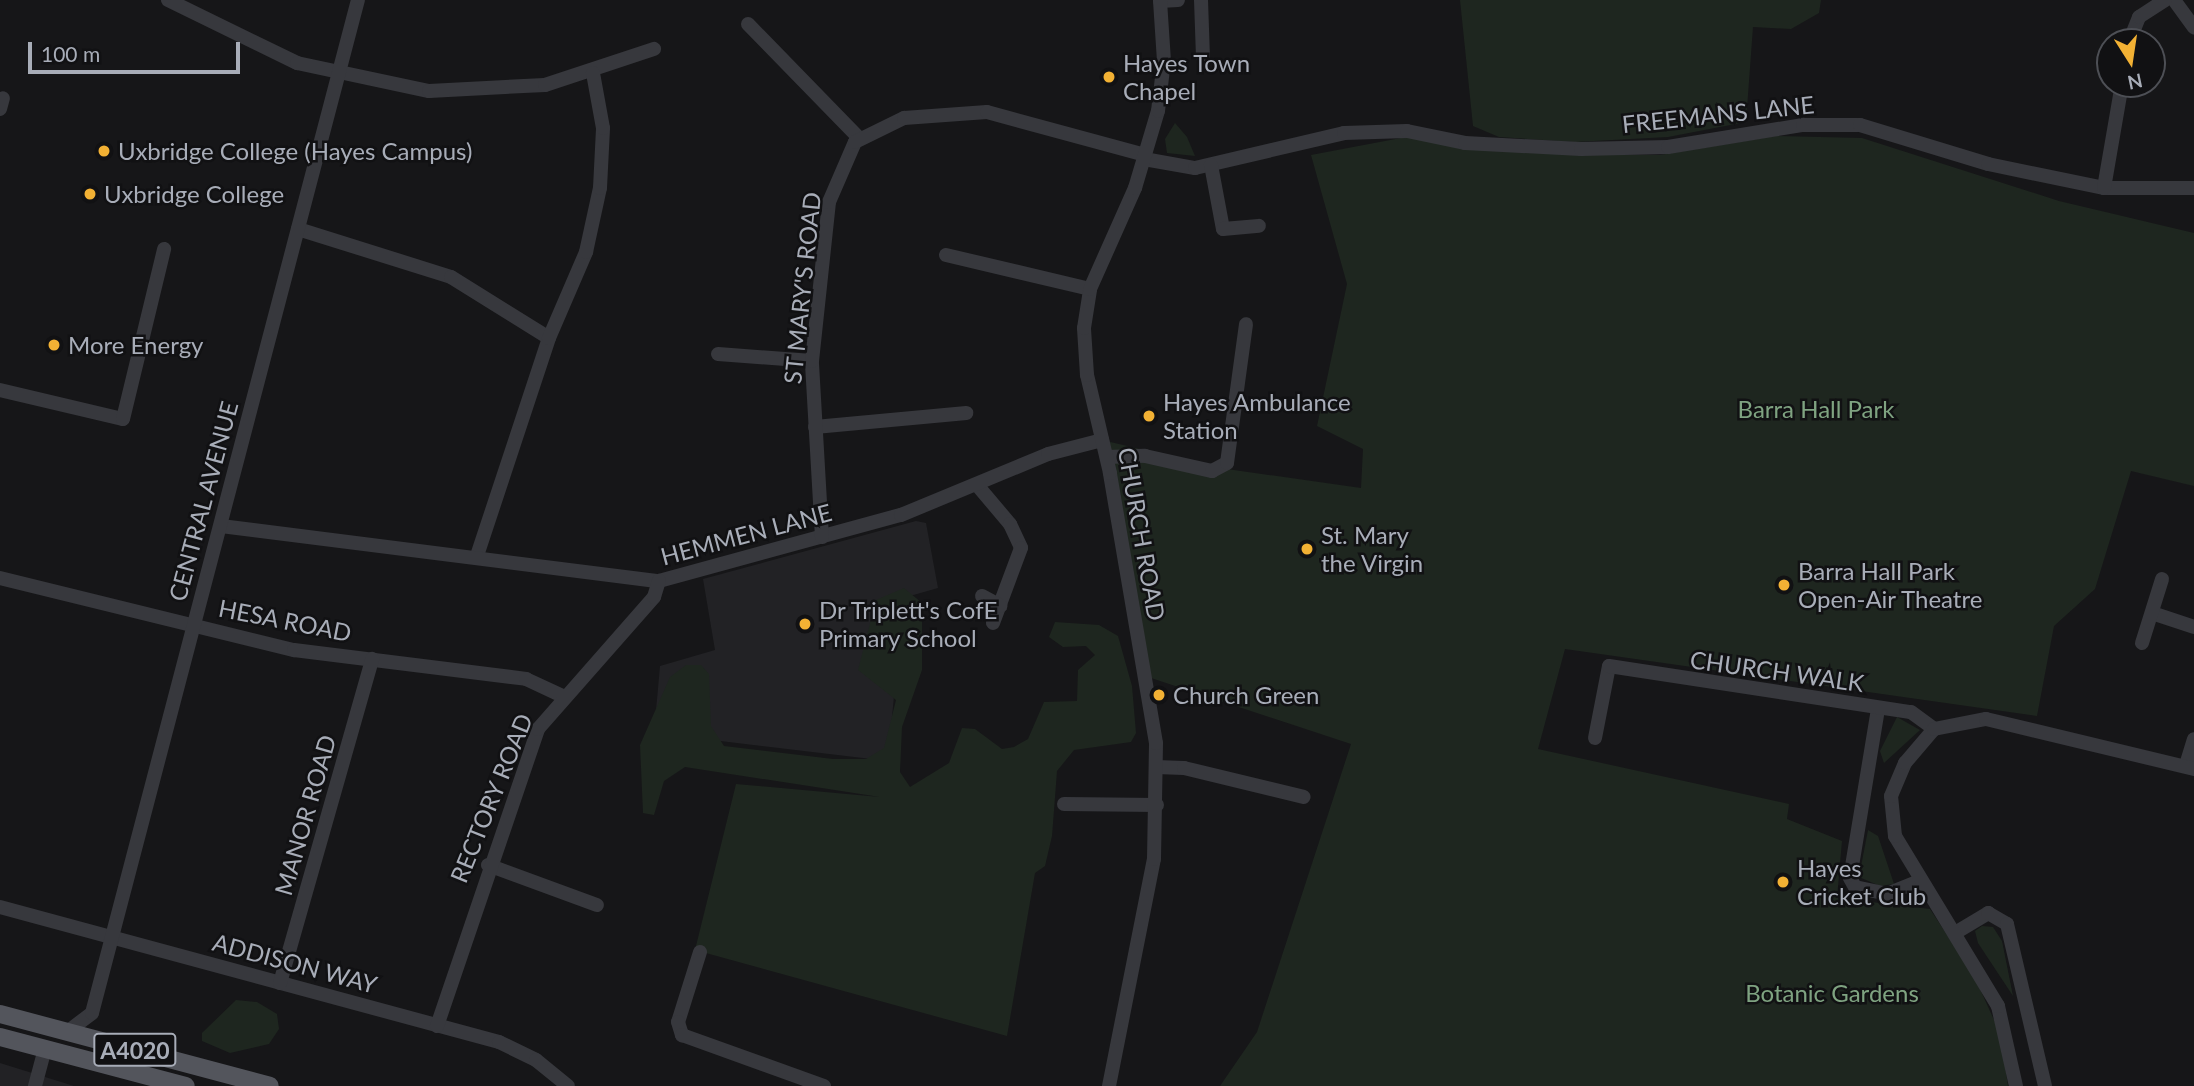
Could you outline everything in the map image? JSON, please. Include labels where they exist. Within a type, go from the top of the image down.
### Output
[{"type":"main road","name":"A4020","points":[[0,1014],[270,1086]]},
{"type":"main road","name":"A4020","points":[[0,1037],[145,1081],[186,1086]]},
{"type":"street","points":[[168,0],[245,42],[339,74],[477,93],[593,73],[654,49]]},
{"type":"street","name":"CENTRAL AVENUE","points":[[92,1013],[358,0]]},
{"type":"street","points":[[1160,1],[1178,0]]},
{"type":"street","points":[[1201,0],[1203,57]]},
{"type":"street","points":[[2135,28],[2139,17],[2165,0]]},
{"type":"street","points":[[2174,0],[2194,28]]},
{"type":"street","name":"CHURCH ROAD","points":[[1110,1086],[1144,918],[1157,805],[1156,767],[1107,457],[1085,360],[1090,289],[1145,157],[1163,81],[1160,1]]},
{"type":"street","points":[[748,24],[859,138],[904,118],[987,112],[1145,157]]},
{"type":"street","points":[[477,556],[549,338],[586,252],[600,188],[603,128],[593,73]]},
{"type":"street","points":[[2104,188],[2120,98]]},
{"type":"street","name":"FREEMANS LANE","points":[[1145,157],[1182,168],[1211,165],[1344,133],[1407,131],[1465,143],[1593,149],[1668,148],[1802,125],[1860,125],[1988,164],[2104,188],[2194,187]]},
{"type":"street","name":"ST MARY'S ROAD","points":[[822,537],[812,360],[830,202],[859,138]]},
{"type":"street","points":[[1211,165],[1223,229],[1259,226]]},
{"type":"street","name":"FREEMANS LANE","points":[[2168,186],[2194,175]]},
{"type":"street","points":[[298,229],[444,274],[549,338]]},
{"type":"street","points":[[0,390],[123,419],[164,249]]},
{"type":"street","points":[[946,255],[1090,289]]},
{"type":"street","points":[[1107,457],[1220,468],[1235,437],[1246,324]]},
{"type":"street","points":[[718,354],[812,360]]},
{"type":"street","points":[[815,427],[966,414]]},
{"type":"street","name":"HEMMEN LANE","points":[[221,526],[477,556],[659,581],[822,537],[978,485],[1059,450],[1102,440]]},
{"type":"street","points":[[978,485],[1010,524],[1021,548],[993,623]]},
{"type":"street","name":"HESA ROAD","points":[[0,578],[294,650],[526,679],[562,696]]},
{"type":"street","points":[[2143,643],[2162,579]]},
{"type":"street","name":"RECTORY ROAD","points":[[437,1026],[488,865],[535,734],[562,696],[654,597],[659,581]]},
{"type":"street","points":[[982,597],[1001,606]]},
{"type":"street","points":[[2152,613],[2194,627]]},
{"type":"street","name":"MANOR ROAD","points":[[280,983],[372,659]]},
{"type":"street","name":"CHURCH WALK","points":[[1595,738],[1609,666],[1916,714],[1934,729]]},
{"type":"street","points":[[1878,709],[1850,878],[1855,887],[1887,894],[1920,881]]},
{"type":"street","points":[[2016,1086],[1998,1006],[1895,836],[1891,796],[1905,763],[1934,729],[1958,720],[2020,724],[2190,767],[2194,739]]},
{"type":"street","points":[[1156,767],[1304,797]]},
{"type":"street","points":[[1064,804],[1157,805]]},
{"type":"street","points":[[488,865],[597,905]]},
{"type":"street","name":"ADDISON WAY","points":[[0,907],[514,1048],[568,1086]]},
{"type":"street","points":[[1955,933],[1987,913],[2007,924],[2045,1086]]},
{"type":"street","points":[[700,952],[679,1031],[824,1086]]},
{"type":"street","points":[[67,1031],[92,1013],[104,1042]]},
{"type":"street","points":[[35,1086],[45,1049]]},
{"type":"shaded area","name":"Dr Triplett's CofE Primary School","points":[[916,521],[926,523],[938,588],[903,598],[888,761],[654,733],[660,666],[715,650],[703,579]]},
{"type":"shaded area","points":[[0,1063],[74,1086],[0,1086]]},
{"type":"green space","points":[[1460,0],[1821,0],[1819,13],[1791,29],[1753,27],[1746,122],[1668,137],[1575,142],[1499,137],[1473,126]]},
{"type":"green space","points":[[1175,123],[1187,137],[1195,156],[1167,153],[1165,139]]},
{"type":"green space","points":[[1776,136],[1862,138],[2059,201],[2194,233],[2194,486],[2131,471],[2095,589],[2054,626],[2037,716],[1565,649],[1538,749],[1789,804],[1787,819],[1842,841],[1837,898],[1930,909],[1974,976],[2000,1033],[2008,1086],[1220,1086],[1257,1032],[1351,744],[1145,676],[1102,440],[1220,468],[1361,488],[1363,449],[1317,426],[1347,284],[1311,155],[1406,137],[1583,155],[1660,155]]},
{"type":"green space","points":[[904,588],[922,603],[922,670],[902,727],[900,772],[910,787],[949,763],[962,728],[975,729],[1002,749],[1014,747],[1028,739],[1044,702],[1077,701],[1078,670],[1095,655],[1086,646],[1063,647],[1049,637],[1055,622],[1099,625],[1118,636],[1132,686],[1136,733],[1131,742],[1074,750],[1057,771],[1052,836],[1045,866],[1035,873],[1007,1036],[695,950],[736,784],[880,797],[685,767],[664,781],[654,815],[643,813],[640,745],[670,677],[686,665],[701,665],[709,674],[711,726],[724,746],[833,759],[866,759],[884,748],[896,700],[858,670],[876,600]]},
{"type":"green space","points":[[1897,717],[1920,730],[1884,763],[1880,751]]},
{"type":"green space","points":[[1868,830],[1878,836],[1894,884],[1880,886],[1859,877]]},
{"type":"green space","points":[[1982,926],[1993,927],[2002,941],[2013,996],[1978,943],[1975,931]]},
{"type":"green space","points":[[236,1000],[257,1002],[277,1014],[279,1029],[269,1044],[230,1053],[202,1041],[202,1033]]},
{"type":"place","name":"Hayes Town Chapel","points":[[1109,77]]},
{"type":"place","name":"Uxbridge College (Hayes Campus)","points":[[104,151]]},
{"type":"place","name":"Uxbridge College","points":[[90,194]]},
{"type":"place","name":"More Energy","points":[[54,345]]},
{"type":"place","name":"Hayes Ambulance Station","points":[[1149,416]]},
{"type":"place","name":"St. Mary the Virgin","points":[[1307,549]]},
{"type":"place","name":"Barra Hall Park Open-Air Theatre","points":[[1784,585]]},
{"type":"place","name":"Dr Triplett's CofE Primary School","points":[[805,624]]},
{"type":"place","name":"Church Green","points":[[1159,695]]},
{"type":"place","name":"Hayes Cricket Club","points":[[1783,882]]},
{"type":"park label","name":"Barra Hall Park","points":[[1816,409]]},
{"type":"park label","name":"Botanic Gardens","points":[[1832,993]]}]
